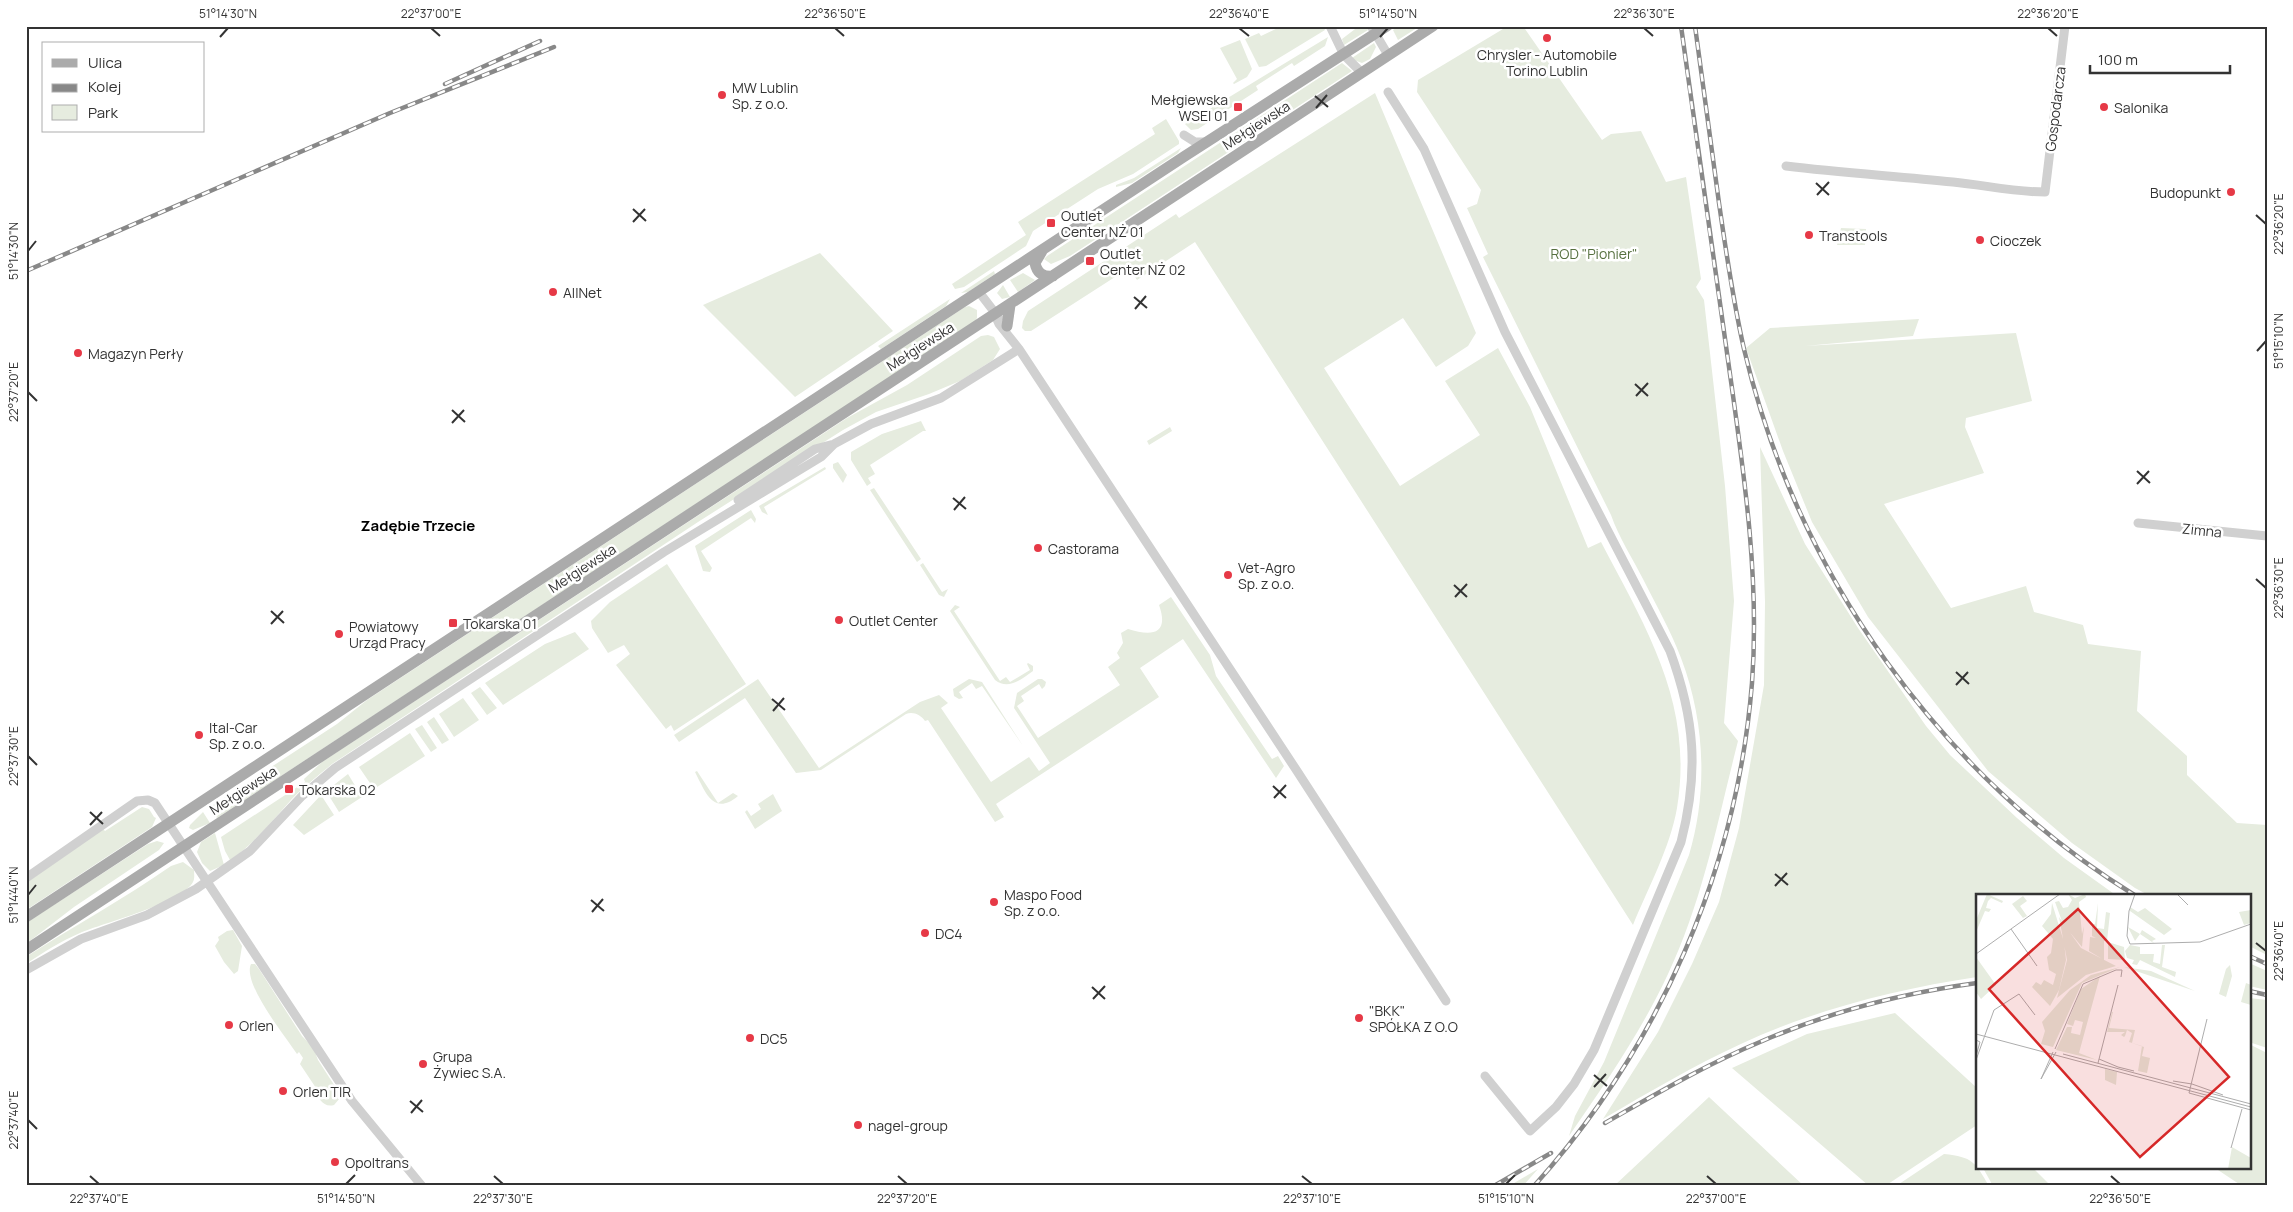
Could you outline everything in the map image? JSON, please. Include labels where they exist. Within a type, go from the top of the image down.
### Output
[{"type":"main road","name":"Mełgiewska","points":[[26,917],[1185,156],[1344,55],[1373,30],[1387,26]]},
{"type":"main road","name":"Mełgiewska","points":[[26,950],[1433,26]]},
{"type":"main road","points":[[1043,250],[1035,263],[1036,269],[1041,274],[1053,276]]},
{"type":"main road","points":[[1007,326],[1010,305]]},
{"type":"street","points":[[1330,26],[1344,55],[1362,72]]},
{"type":"street","name":"Gospodarcza","points":[[1786,166],[1885,178],[1954,182],[2023,192],[2044,192],[2066,26]]},
{"type":"street","points":[[1373,30],[1388,55]]},
{"type":"street","points":[[1388,92],[1424,149],[1505,332],[1670,651],[1686,696],[1693,747],[1690,810],[1681,842],[1594,1050],[1584,1068],[1556,1107],[1530,1132],[1485,1076]]},
{"type":"street","points":[[1185,156],[1186,145],[1184,135],[1195,142],[1208,142]]},
{"type":"street","points":[[979,292],[995,315],[1007,326],[1018,349]]},
{"type":"street","points":[[995,315],[998,324],[1018,349],[1297,770],[1446,1001]]},
{"type":"street","points":[[26,970],[81,939],[163,908],[208,882],[259,843],[302,796],[335,768],[664,552],[798,472],[821,457],[834,444],[871,424],[941,398],[1018,349]]},
{"type":"street","name":"Zimna","points":[[2138,523],[2267,536]]},
{"type":"street","points":[[26,878],[137,801],[148,800],[155,803],[352,1101],[422,1186]]},
{"type":"green space","points":[[1282,26],[1323,26],[1325,30],[1266,66],[1259,67],[1245,39],[1259,33],[1261,36]]},
{"type":"green space","points":[[1359,26],[1366,26],[1368,30],[1344,45],[1342,39]]},
{"type":"green space","points":[[1399,26],[1420,26],[1398,40],[1393,30]]},
{"type":"green space","name":"ROD \"Pionier\"","points":[[1508,26],[1523,26],[1602,140],[1611,134],[1641,131],[1666,182],[1686,177],[1701,279],[1696,287],[1704,300],[1725,486],[1734,601],[1724,723],[1738,741],[1700,888],[1680,946],[1646,1016],[1622,1057],[1569,1136],[1575,1116],[1604,1062],[1689,855],[1699,806],[1701,756],[1695,706],[1677,648],[1483,257],[1488,254],[1467,208],[1477,204],[1481,190],[1417,92],[1418,80]]},
{"type":"green space","points":[[1328,37],[1325,46],[1294,66],[1292,63],[1256,86],[1258,90],[1198,129],[1191,130],[1185,124]]},
{"type":"green space","points":[[1240,40],[1252,69],[1247,77],[1234,84],[1237,79],[1220,48]]},
{"type":"green space","points":[[1374,43],[1376,47],[1370,59],[1362,63],[1352,58]]},
{"type":"green space","points":[[1342,63],[1352,71],[1070,256],[1051,264],[1044,259],[1047,256]]},
{"type":"green space","points":[[1375,93],[1476,333],[1468,346],[1436,367],[1403,318],[1324,368],[1400,486],[1480,435],[1445,381],[1498,348],[1530,407],[1588,548],[1601,542],[1650,637],[1673,701],[1679,735],[1681,770],[1677,808],[1664,853],[1633,925],[1195,242],[1137,280],[1129,268],[1031,331],[1025,331],[1022,328],[1028,311],[1176,214],[1179,218]]},
{"type":"green space","points":[[1166,119],[1179,144],[1133,174],[1098,189],[1033,231],[1026,246],[964,287],[955,289],[952,284],[1026,235],[1018,222],[1155,134],[1152,128]]},
{"type":"green space","points":[[1181,148],[1178,153],[1132,183],[1116,187],[1116,185],[1134,178]]},
{"type":"green space","points":[[1841,228],[1866,229],[1865,245],[1837,245]]},
{"type":"green space","points":[[820,253],[893,331],[795,397],[703,305]]},
{"type":"green space","points":[[994,271],[995,274],[968,292],[961,293]]},
{"type":"green space","points":[[1023,273],[1035,280],[1018,292],[1010,280]]},
{"type":"green space","points":[[1003,285],[1010,297],[1002,299],[997,293]]},
{"type":"green space","points":[[950,299],[946,306],[881,349],[878,346]]},
{"type":"green space","points":[[969,306],[977,310],[975,321],[217,818],[210,807],[337,724],[367,700]]},
{"type":"green space","points":[[1919,319],[1913,336],[1805,346],[2016,333],[2032,401],[1966,418],[1965,427],[1984,473],[1884,504],[1951,608],[2026,586],[2034,612],[2083,625],[2088,644],[2141,651],[2137,711],[2187,756],[2187,775],[2237,823],[2267,825],[2267,955],[2250,946],[2250,894],[2146,894],[2072,843],[1988,771],[1868,617],[1812,522],[1783,451],[1746,348],[1770,328]]},
{"type":"green space","points":[[988,335],[994,337],[1000,349],[993,360],[960,381],[876,412],[843,430],[698,522],[332,764],[300,791],[255,840],[230,860],[221,837],[305,782],[304,779],[322,762],[847,418],[907,385],[981,336]]},
{"type":"green space","points":[[921,421],[926,431],[923,431],[870,465],[875,474],[868,478],[871,483],[867,486],[851,460],[851,452],[882,434]]},
{"type":"green space","points":[[1170,427],[1172,431],[1149,445],[1147,441]]},
{"type":"green space","points":[[1760,447],[1805,544],[1858,628],[1926,726],[1950,755],[2017,818],[2064,858],[2114,894],[1976,894],[1976,977],[1887,994],[1828,1010],[1771,1031],[1707,1060],[1603,1119],[1658,1032],[1692,964],[1719,902],[1739,828],[1764,685],[1765,602]]},
{"type":"green space","points":[[838,462],[847,475],[843,483],[833,468],[833,464]]},
{"type":"green space","points":[[825,467],[826,469],[764,507],[768,515],[762,512],[759,506]]},
{"type":"green space","points":[[874,488],[921,559],[917,562],[870,490]]},
{"type":"green space","points":[[751,510],[756,519],[755,523],[751,518],[701,551],[712,568],[710,572],[703,571],[695,546]]},
{"type":"green space","points":[[923,563],[942,592],[948,589],[944,597],[939,595],[920,565]]},
{"type":"green space","points":[[667,564],[746,684],[674,731],[671,725],[666,729],[616,665],[630,654],[624,645],[608,653],[592,628],[591,621],[610,602]]},
{"type":"green space","points":[[1171,597],[1210,655],[1216,676],[1272,759],[1278,756],[1284,766],[1276,778],[1183,639],[1140,668],[1159,697],[996,804],[1004,817],[995,822],[928,720],[925,721],[914,713],[906,714],[821,770],[796,773],[745,698],[679,742],[674,735],[758,679],[819,768],[920,702],[939,695],[948,703],[941,708],[991,782],[1029,757],[1039,771],[1050,763],[1014,708],[1017,693],[1038,679],[1046,682],[1042,689],[1039,684],[1021,696],[1024,701],[1017,706],[1038,738],[1120,685],[1108,667],[1120,658],[1117,653],[1123,643],[1121,633],[1128,629],[1144,633],[1156,631],[1162,623],[1159,605]]},
{"type":"green space","points":[[955,605],[960,607],[954,611],[1000,681],[1006,677],[1010,682],[1030,670],[1028,663],[1033,666],[1033,671],[1010,684],[1000,683],[995,680],[950,611]]},
{"type":"green space","points":[[575,632],[589,649],[503,705],[485,683],[545,644]]},
{"type":"green space","points":[[969,679],[982,682],[1023,746],[982,686],[976,689],[972,683],[959,692],[963,698],[959,699],[954,696],[953,689]]},
{"type":"green space","points":[[480,687],[497,708],[487,715],[471,693]]},
{"type":"green space","points":[[463,698],[479,720],[454,737],[439,714]]},
{"type":"green space","points":[[434,717],[449,740],[442,744],[427,722]]},
{"type":"green space","points":[[422,725],[437,748],[431,752],[415,729]]},
{"type":"green space","points":[[410,733],[425,756],[374,789],[359,767]]},
{"type":"green space","points":[[697,771],[718,803],[733,793],[738,796],[729,802],[722,804],[716,803],[706,793],[695,772]]},
{"type":"green space","points":[[348,774],[362,797],[339,812],[326,791]]},
{"type":"green space","points":[[773,794],[782,811],[755,829],[745,812],[747,810],[751,816],[761,809],[758,804]]},
{"type":"green space","points":[[321,795],[334,815],[304,835],[293,825]]},
{"type":"green space","points":[[142,807],[149,809],[156,818],[152,827],[26,910],[26,883],[103,829],[105,831]]},
{"type":"green space","points":[[203,812],[210,823],[193,830],[189,828],[190,825]]},
{"type":"green space","points":[[215,833],[224,865],[210,871],[202,863],[197,852],[201,842]]},
{"type":"green space","points":[[157,841],[164,843],[159,850],[74,907],[26,944],[26,923],[148,844]]},
{"type":"green space","points":[[183,862],[194,870],[194,881],[186,890],[141,912],[73,936],[26,964],[26,957],[171,866]]},
{"type":"green space","points":[[233,930],[242,946],[238,971],[234,974],[224,962],[215,946],[219,940],[218,937],[227,931]]},
{"type":"green space","points":[[2250,963],[2267,971],[2267,990],[2250,986]]},
{"type":"green space","points":[[251,964],[255,964],[259,969],[302,1036],[313,1047],[318,1060],[338,1091],[340,1098],[334,1105],[324,1104],[320,1099],[314,1090],[316,1088],[300,1064],[303,1058],[299,1052],[297,1054],[258,996],[250,973]]},
{"type":"green space","points":[[2250,998],[2267,1000],[2267,1048],[2250,1042]]},
{"type":"green space","points":[[1895,1013],[1976,1087],[1976,1126],[1885,1186],[1869,1186],[1732,1068],[1807,1034]]},
{"type":"green space","points":[[2250,1044],[2267,1053],[2267,1186],[2242,1186],[2218,1170],[2250,1170]]},
{"type":"green space","points":[[1709,1097],[1804,1186],[1614,1186]]},
{"type":"green space","points":[[1944,1154],[1961,1157],[1972,1162],[1989,1186],[1896,1186]]},
{"type":"green space","points":[[1538,1169],[1523,1186],[1509,1186]]},
{"type":"green space","points":[[1984,1170],[2035,1170],[2051,1186],[1993,1186]]},
{"type":"railway","points":[[1534,1186],[1579,1132],[1619,1075],[1654,1015],[1684,952],[1709,888],[1729,821],[1743,753],[1752,683],[1754,602],[1749,521],[1681,26]]},
{"type":"railway","points":[[1695,26],[1724,240],[1740,331],[1768,432],[1800,512],[1840,589],[1886,662],[1940,729],[2000,791],[2065,847],[2133,894]]},
{"type":"railway","points":[[445,84],[540,41]]},
{"type":"railway","points":[[26,271],[390,113],[554,47]]},
{"type":"railway","points":[[2250,956],[2267,964]]},
{"type":"railway","points":[[1605,1123],[1701,1070],[1786,1031],[1839,1013],[1894,998],[1976,983]]},
{"type":"railway","points":[[2250,991],[2267,995]]},
{"type":"railway","points":[[1494,1186],[1551,1153]]},
{"type":"place","name":"Chrysler - Automobile Torino Lublin","points":[[1547,38]]},
{"type":"place","name":"MW Lublin Sp. z o.o.","points":[[722,95]]},
{"type":"place","name":"Mełgiewska WSEI 01","points":[[1238,107]]},
{"type":"place","name":"Salonika","points":[[2104,107]]},
{"type":"place","name":"Budopunkt","points":[[2231,192]]},
{"type":"place","name":"Outlet Center NŻ 01","points":[[1051,223]]},
{"type":"place","name":"Transtools","points":[[1809,235]]},
{"type":"place","name":"Cioczek","points":[[1980,240]]},
{"type":"place","name":"Outlet Center NŻ 02","points":[[1090,261]]},
{"type":"place","name":"AllNet","points":[[553,292]]},
{"type":"place","name":"Magazyn Perły","points":[[78,353]]},
{"type":"place","name":"Castorama","points":[[1038,548]]},
{"type":"place","name":"Vet-Agro Sp. z o.o.","points":[[1228,575]]},
{"type":"place","name":"Outlet Center","points":[[839,620]]},
{"type":"place","name":"Tokarska 01","points":[[453,623]]},
{"type":"place","name":"Powiatowy Urząd Pracy","points":[[339,634]]},
{"type":"place","name":"Ital-Car Sp. z o.o.","points":[[199,735]]},
{"type":"place","name":"Tokarska 02","points":[[289,789]]},
{"type":"place","name":"Maspo Food Sp. z o.o.","points":[[994,902]]},
{"type":"place","name":"DC4","points":[[925,933]]},
{"type":"place","name":"\"BKK\" SPÓŁKA Z O.O","points":[[1359,1018]]},
{"type":"place","name":"Orlen","points":[[229,1025]]},
{"type":"place","name":"DC5","points":[[750,1038]]},
{"type":"place","name":"Grupa Żywiec S.A.","points":[[423,1064]]},
{"type":"place","name":"Orlen TIR","points":[[283,1091]]},
{"type":"place","name":"nagel-group","points":[[858,1125]]},
{"type":"place","name":"Opoltrans","points":[[335,1162]]},
{"type":"district","name":"Zadębie Trzecie","points":[[418,525]]}]
